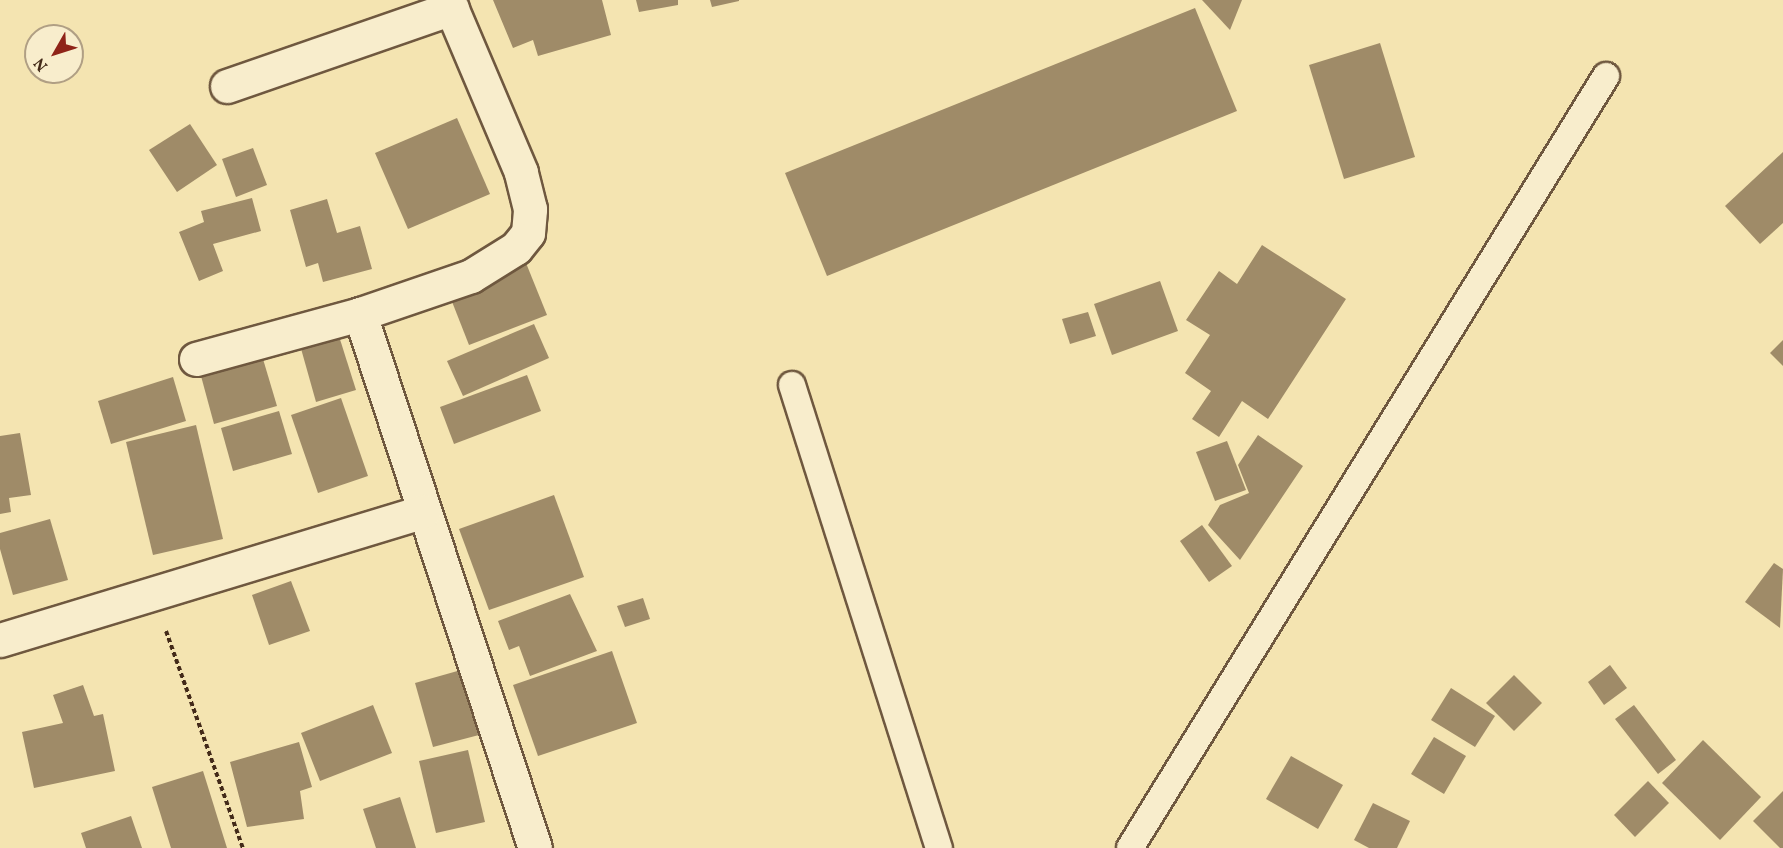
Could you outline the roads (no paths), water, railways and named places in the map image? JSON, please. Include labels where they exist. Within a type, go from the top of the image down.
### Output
[{"type":"street","points":[[196,359],[360,314],[471,276],[516,248],[528,233],[530,209],[521,172],[450,4],[227,86]]},
{"type":"street","points":[[360,314],[535,848]]},
{"type":"street","points":[[0,640],[424,511]]},
{"type":"lane","points":[[1130,848],[1606,76]]},
{"type":"lane","points":[[792,385],[939,848]]}]
